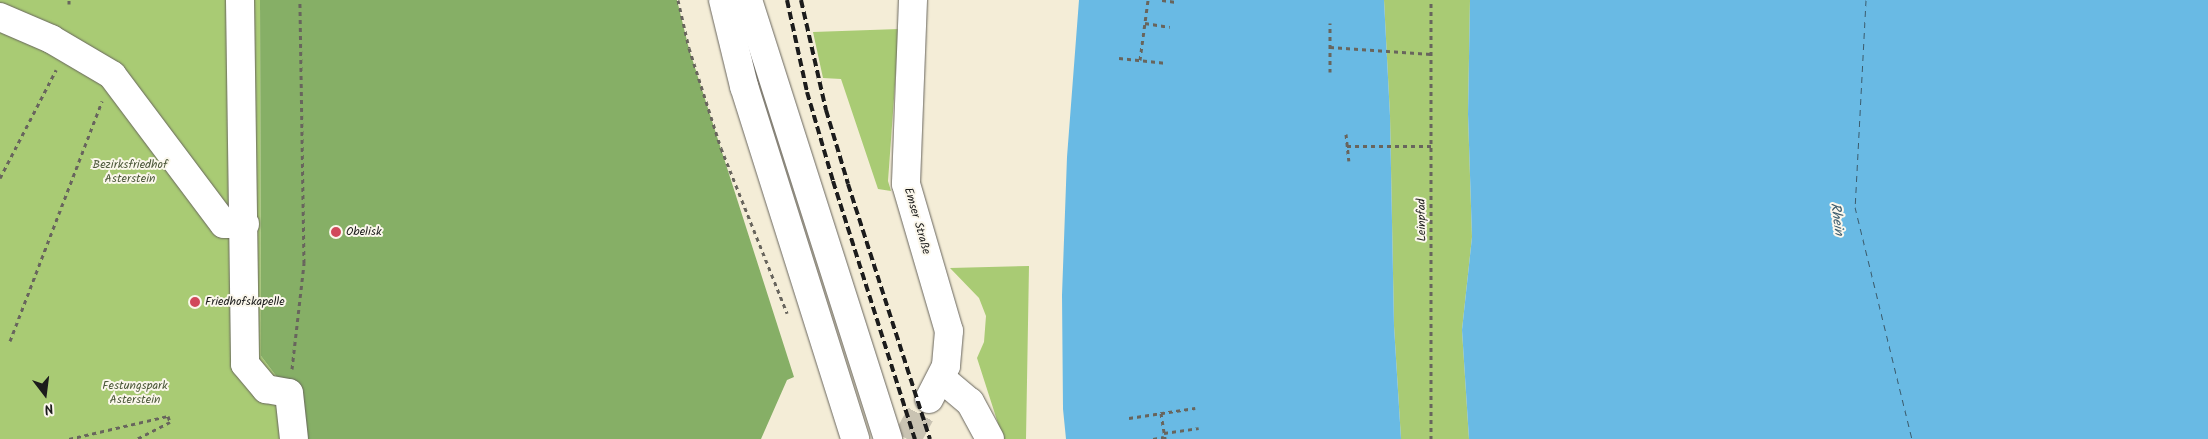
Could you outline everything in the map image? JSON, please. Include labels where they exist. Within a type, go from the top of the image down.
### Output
[{"type":"main road","points":[[240,0],[245,224],[245,364],[266,389],[289,393],[294,439]]},
{"type":"main road","points":[[723,0],[744,86],[854,439]]},
{"type":"main road","name":"Emser Straße","points":[[913,0],[906,184],[949,331],[949,353],[935,388],[970,402],[990,439]]},
{"type":"main road","points":[[750,3],[888,439]]},
{"type":"main road","points":[[0,17],[67,49],[112,75],[224,224],[245,224]]},
{"type":"path","points":[[289,393],[304,263],[300,0]]},
{"type":"path","points":[[678,0],[689,48],[721,148],[788,316]]},
{"type":"path","points":[[1140,60],[1148,0]]},
{"type":"path","points":[[1162,0],[1176,2]]},
{"type":"path","name":"Leinpfad","points":[[1431,0],[1431,439]]},
{"type":"path","points":[[1145,23],[1170,27]]},
{"type":"path","points":[[1330,23],[1330,72]]},
{"type":"path","points":[[1330,47],[1431,54]]},
{"type":"path","points":[[0,178],[67,49]]},
{"type":"path","points":[[1119,58],[1167,63]]},
{"type":"path","points":[[10,341],[112,75]]},
{"type":"path","points":[[1346,134],[1349,160]]},
{"type":"path","points":[[1348,146],[1430,146]]},
{"type":"path","points":[[1129,418],[1195,408]]},
{"type":"path","points":[[1161,413],[1164,436]]},
{"type":"path","points":[[69,439],[168,416],[170,422],[137,439]]},
{"type":"path","points":[[1153,439],[1199,428]]},
{"type":"green space","name":"Bezirksfriedhof Asterstein","points":[[0,0],[260,0],[261,356],[289,393],[291,439],[0,439]]},
{"type":"green space","points":[[260,0],[677,0],[689,49],[794,377],[787,380],[761,439],[292,439],[289,393],[261,356]]},
{"type":"green space","points":[[1384,0],[1470,0],[1468,114],[1472,237],[1462,330],[1469,439],[1401,439],[1394,326],[1390,116]]},
{"type":"green space","points":[[899,29],[888,181],[891,191],[878,189],[841,79],[823,78],[813,32]]},
{"type":"green space","points":[[1029,266],[1026,439],[1003,439],[977,358],[984,342],[986,316],[979,298],[950,268]]},
{"type":"water","points":[[1079,0],[1384,0],[1390,116],[1394,326],[1401,439],[1066,439],[1063,409],[1062,295],[1067,157]]},
{"type":"water","name":"Rhein","points":[[1470,0],[2208,0],[2208,439],[1469,439],[1462,330],[1472,237],[1468,114]]},
{"type":"ferry route","points":[[1866,0],[1855,207],[1912,439]]},
{"type":"tunnel","points":[[907,439],[929,399]]},
{"type":"railway","points":[[787,0],[807,92],[833,181],[915,439]]},
{"type":"railway","points":[[801,0],[826,110],[930,439]]},
{"type":"place","name":"Obelisk","points":[[336,232]]},
{"type":"place","name":"Friedhofskapelle","points":[[195,302]]},
{"type":"park label","name":"Festungspark Asterstein","points":[[135,393]]}]
